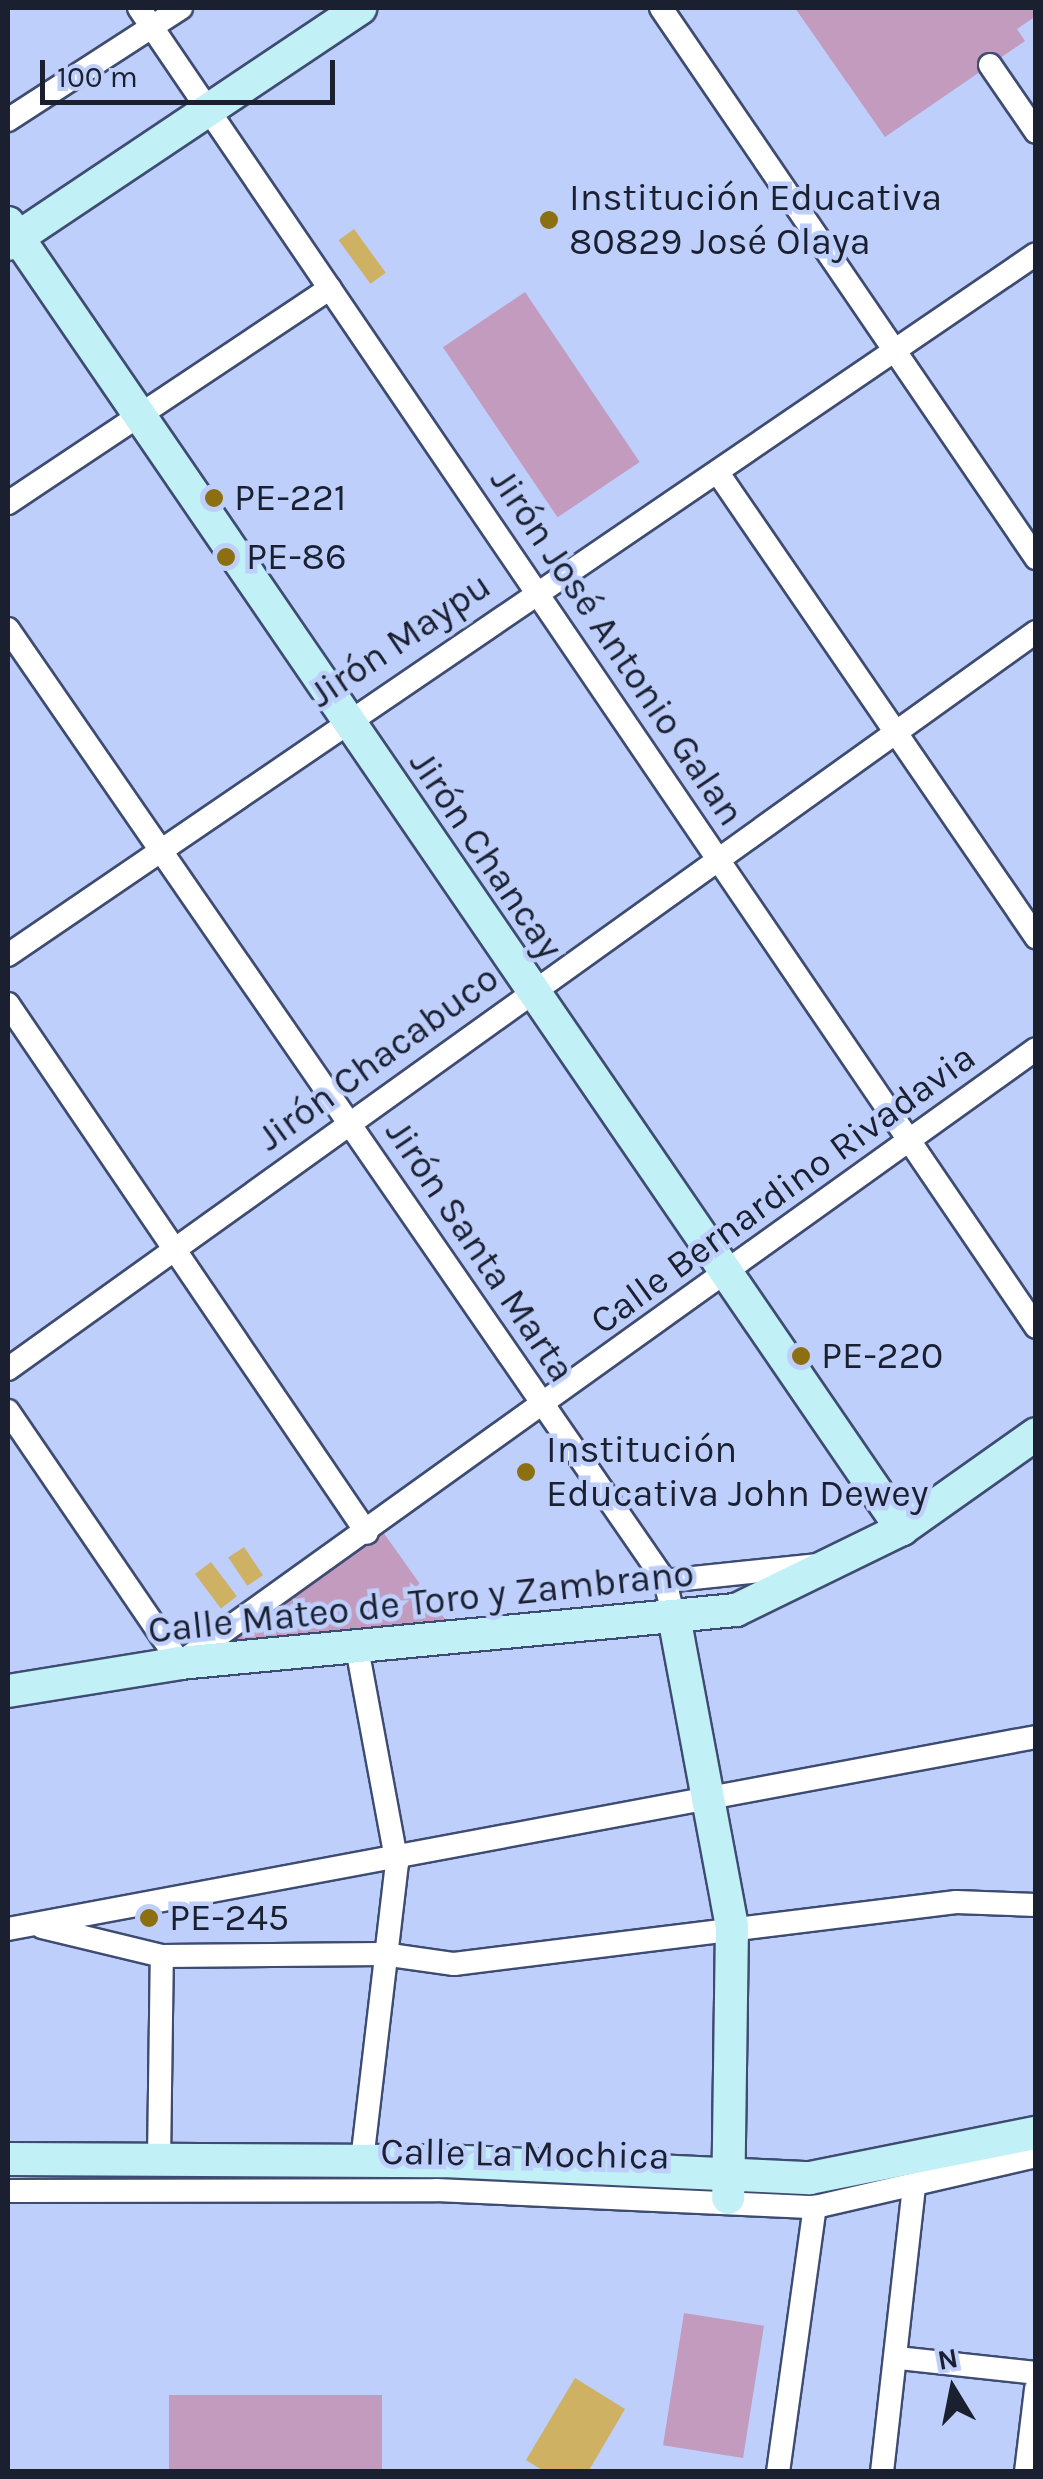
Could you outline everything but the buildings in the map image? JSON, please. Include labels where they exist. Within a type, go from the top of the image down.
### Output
[{"type":"street","points":[[8,120],[146,17],[181,8]]},
{"type":"street","points":[[11,235],[360,8]]},
{"type":"street","points":[[661,8],[1036,558]]},
{"type":"street","name":"Jirón José Antonio Galan","points":[[146,17],[1036,1327]]},
{"type":"street","points":[[990,65],[1036,132]]},
{"type":"street","name":"Jirón Chancay","points":[[11,235],[902,1529]]},
{"type":"street","name":"Jirón Maypu","points":[[8,954],[163,856],[345,718],[718,473],[1036,254]]},
{"type":"street","points":[[8,502],[330,288]]},
{"type":"street","points":[[718,473],[1036,937]]},
{"type":"street","name":"Jirón Santa Marta","points":[[8,629],[665,1580],[675,1622]]},
{"type":"street","name":"Jirón Chacabuco","points":[[8,1369],[350,1119],[720,861],[1036,632]]},
{"type":"street","points":[[8,1004],[177,1247],[366,1532]]},
{"type":"street","name":"Calle Bernardino Rivadavia","points":[[180,1664],[1036,1049]]},
{"type":"street","points":[[8,1411],[180,1664]]},
{"type":"street","name":"Calle Mateo de Toro y Zambrano","points":[[8,1691],[180,1664],[675,1622],[736,1610],[844,1562],[902,1529],[1036,1434]]},
{"type":"street","points":[[665,1580],[844,1562]]},
{"type":"street","points":[[675,1622],[732,1926],[729,2186]]},
{"type":"street","points":[[356,1648],[397,1862],[382,1954],[362,2160]]},
{"type":"street","points":[[8,1929],[397,1862],[1036,1737]]},
{"type":"street","points":[[38,1926],[162,1956],[382,1954],[464,1964],[732,1926],[956,1902],[1036,1905]]},
{"type":"street","points":[[159,2160],[162,1956]]},
{"type":"street","name":"Calle La Mochica","points":[[8,2191],[729,2186],[863,2173],[1036,2133]]},
{"type":"street","name":"Calle La Mochica","points":[[8,2160],[362,2160],[729,2186],[815,2207],[914,2188],[1036,2156]]},
{"type":"street","points":[[882,2472],[900,2358],[914,2188]]},
{"type":"street","points":[[778,2472],[815,2207]]},
{"type":"street","points":[[900,2358],[1036,2373]]},
{"type":"street","points":[[1026,2472],[1036,2389]]},
{"type":"shaded area","points":[[795,8],[1035,8],[1036,16],[1017,29],[1025,41],[885,137]]},
{"type":"shaded area","points":[[525,292],[640,462],[558,517],[443,347]]},
{"type":"shaded area","points":[[383,1532],[447,1622],[180,1663],[313,1581]]},
{"type":"shaded area","points":[[684,2313],[764,2326],[743,2458],[663,2445]]},
{"type":"shaded area","points":[[169,2395],[382,2395],[382,2471],[169,2471]]},
{"type":"place","name":"Institución Educativa 80829 José Olaya","points":[[549,220]]},
{"type":"place","name":"PE-221","points":[[214,498]]},
{"type":"place","name":"PE-86","points":[[226,557]]},
{"type":"place","name":"PE-220","points":[[801,1356]]},
{"type":"place","name":"Institución Educativa John Dewey","points":[[526,1472]]},
{"type":"place","name":"PE-245","points":[[149,1918]]}]
